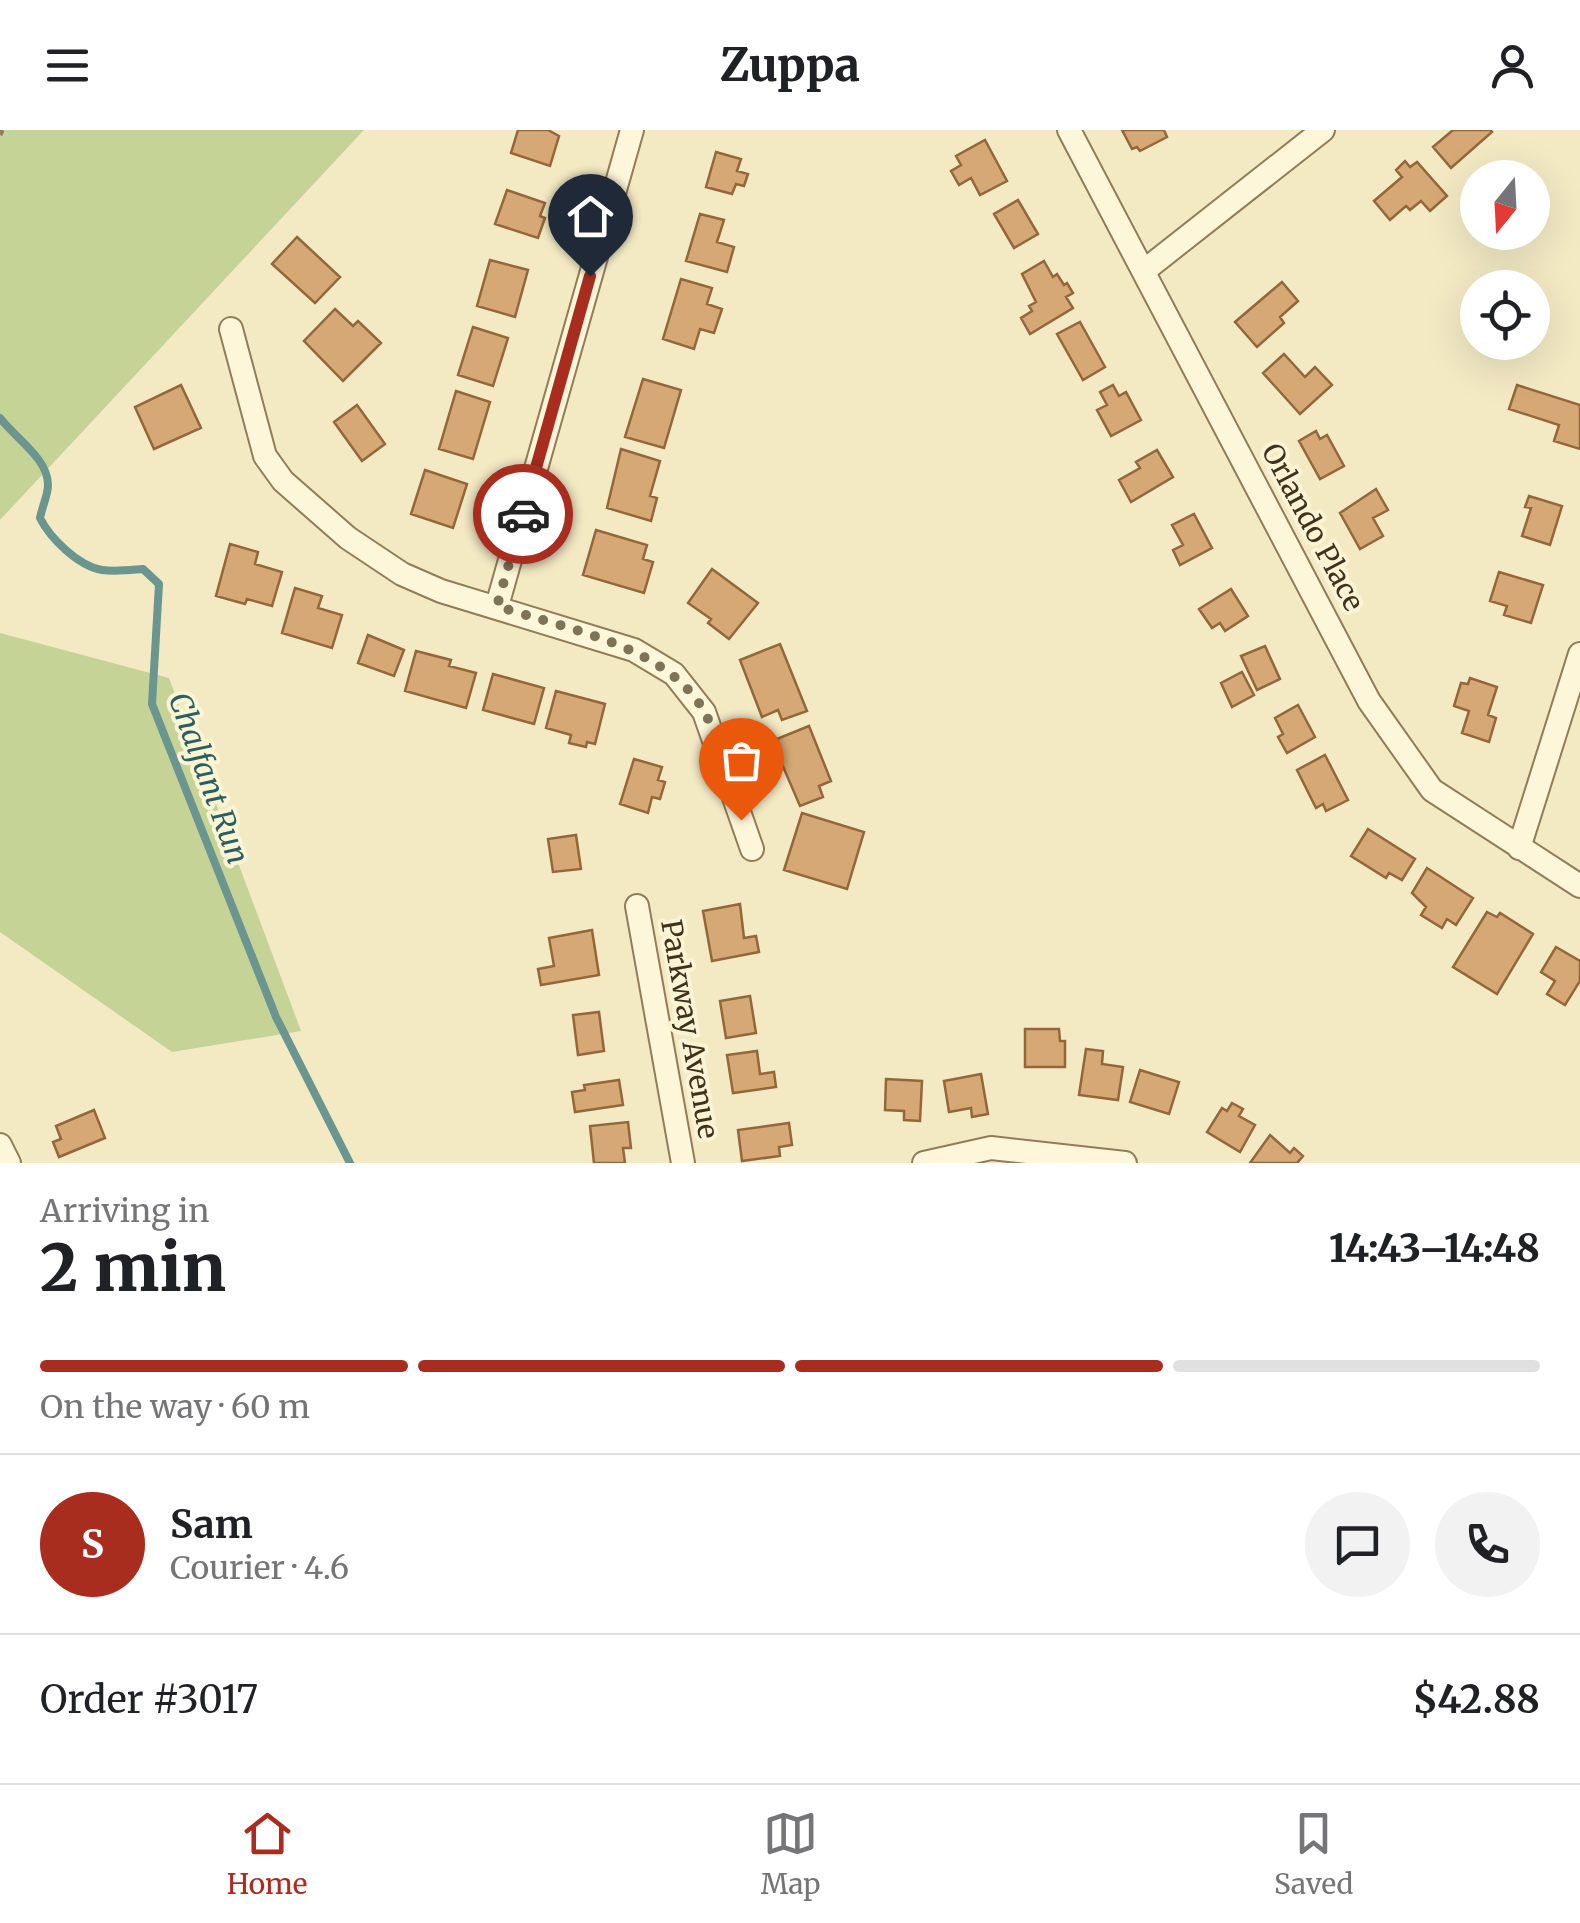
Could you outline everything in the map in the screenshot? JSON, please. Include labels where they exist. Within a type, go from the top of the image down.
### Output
[{"type":"street","points":[[497,606],[632,130]]},
{"type":"street","name":"Orlando Place","points":[[1069,130],[1369,701],[1432,790],[1580,886]]},
{"type":"street","points":[[1145,270],[1323,130]]},
{"type":"street","points":[[231,329],[265,456],[283,481],[348,538],[402,574],[441,591],[634,650],[674,674],[704,712],[752,849]]},
{"type":"street","points":[[1519,848],[1580,654]]},
{"type":"street","name":"Parkway Avenue","points":[[637,906],[683,1163]]},
{"type":"street","points":[[0,1145],[9,1163]]},
{"type":"street","points":[[924,1163],[991,1148],[1125,1163]]},
{"type":"green space","points":[[0,130],[364,130],[0,520]]},
{"type":"green space","points":[[0,633],[169,678],[301,1031],[172,1052],[0,932]]},
{"type":"building","points":[[518,130],[548,130],[559,136],[550,166],[511,153]]},
{"type":"building","points":[[1122,130],[1164,130],[1167,137],[1140,151],[1137,147],[1132,149]]},
{"type":"building","points":[[1453,130],[1492,132],[1451,168],[1433,147]]},
{"type":"building","points":[[985,140],[1007,181],[980,195],[971,178],[959,185],[951,171],[961,165],[956,156]]},
{"type":"building","points":[[716,152],[741,159],[737,171],[748,174],[744,186],[736,184],[732,194],[706,187]]},
{"type":"building","points":[[1405,161],[1410,167],[1417,162],[1447,196],[1430,211],[1421,201],[1410,210],[1406,206],[1390,220],[1374,201],[1402,177],[1396,170]]},
{"type":"building","points":[[507,190],[545,203],[538,238],[495,224]]},
{"type":"building","points":[[1018,200],[1038,234],[1014,248],[994,214]]},
{"type":"building","points":[[700,214],[724,220],[717,242],[734,247],[727,272],[686,261]]},
{"type":"building","points":[[297,237],[340,277],[315,303],[272,264]]},
{"type":"building","points":[[490,260],[528,270],[515,317],[477,306]]},
{"type":"building","points":[[1044,261],[1053,277],[1057,274],[1064,285],[1067,283],[1073,293],[1066,297],[1073,308],[1030,334],[1021,318],[1032,311],[1029,306],[1036,302],[1022,274]]},
{"type":"building","points":[[681,279],[712,288],[707,304],[722,309],[714,333],[700,329],[694,349],[663,339]]},
{"type":"building","points":[[1282,282],[1298,301],[1280,317],[1284,323],[1257,347],[1235,322]]},
{"type":"building","points":[[335,309],[353,326],[358,321],[381,343],[343,381],[304,341]]},
{"type":"building","points":[[1080,322],[1105,367],[1083,380],[1057,334]]},
{"type":"building","points":[[473,327],[508,338],[493,386],[458,375]]},
{"type":"building","points":[[1284,354],[1305,377],[1315,367],[1332,385],[1300,414],[1263,373]]},
{"type":"building","points":[[643,379],[681,390],[664,448],[625,437]]},
{"type":"building","points":[[181,385],[201,428],[154,449],[135,407]]},
{"type":"building","points":[[1113,385],[1119,396],[1126,392],[1141,420],[1111,436],[1097,410],[1107,405],[1100,392]]},
{"type":"building","points":[[1517,385],[1580,405],[1580,449],[1554,441],[1559,425],[1509,409]]},
{"type":"building","points":[[456,391],[490,402],[473,459],[439,449]]},
{"type":"building","points":[[357,405],[385,444],[362,461],[334,422]]},
{"type":"building","points":[[1316,431],[1320,439],[1327,435],[1344,466],[1320,479],[1299,441]]},
{"type":"building","points":[[621,449],[660,461],[650,496],[657,498],[651,521],[607,508]]},
{"type":"building","points":[[1157,450],[1173,477],[1131,502],[1119,480],[1140,468],[1136,462]]},
{"type":"building","points":[[425,470],[467,484],[453,528],[411,514]]},
{"type":"building","points":[[1376,489],[1388,510],[1373,518],[1383,536],[1360,549],[1340,513]]},
{"type":"building","points":[[1529,496],[1562,506],[1550,545],[1522,536],[1531,508],[1525,507]]},
{"type":"building","points":[[1194,514],[1212,548],[1180,565],[1173,550],[1183,545],[1172,525]]},
{"type":"building","points":[[596,530],[647,545],[643,559],[653,562],[644,593],[583,575]]},
{"type":"building","points":[[230,544],[258,552],[255,564],[282,572],[272,606],[216,596]]},
{"type":"building","points":[[712,569],[758,603],[729,639],[708,623],[711,619],[688,603]]},
{"type":"building","points":[[1499,572],[1543,585],[1531,623],[1504,615],[1507,606],[1490,601]]},
{"type":"building","points":[[295,588],[322,596],[318,608],[342,615],[332,648],[282,633]]},
{"type":"building","points":[[1231,589],[1248,616],[1225,631],[1220,623],[1212,628],[1199,609]]},
{"type":"building","points":[[368,635],[404,650],[394,676],[358,663]]},
{"type":"building","points":[[780,644],[807,711],[782,720],[778,710],[762,717],[740,660]]},
{"type":"building","points":[[1265,646],[1280,679],[1257,690],[1241,656]]},
{"type":"building","points":[[416,651],[451,660],[449,666],[476,673],[466,708],[405,691]]},
{"type":"building","points":[[1242,672],[1254,695],[1232,707],[1221,683]]},
{"type":"building","points":[[493,674],[544,688],[534,724],[483,710]]},
{"type":"building","points":[[1470,678],[1497,687],[1488,715],[1496,718],[1489,742],[1462,733],[1469,711],[1454,706],[1461,683],[1468,684]]},
{"type":"building","points":[[556,691],[605,704],[595,744],[587,742],[586,747],[569,743],[571,735],[546,728]]},
{"type":"building","points":[[1298,705],[1315,737],[1287,753],[1278,737],[1283,734],[1275,718]]},
{"type":"building","points":[[809,726],[831,781],[819,786],[823,797],[800,806],[772,741]]},
{"type":"building","points":[[1325,755],[1348,800],[1326,811],[1323,804],[1316,808],[1297,770]]},
{"type":"building","points":[[634,759],[662,767],[658,780],[665,782],[660,799],[652,797],[648,813],[620,804]]},
{"type":"building","points":[[802,813],[864,832],[847,889],[784,870]]},
{"type":"building","points":[[1368,829],[1415,859],[1402,880],[1389,873],[1386,878],[1351,856]]},
{"type":"building","points":[[576,835],[581,869],[553,872],[548,839]]},
{"type":"building","points":[[1427,868],[1473,898],[1456,925],[1447,919],[1442,928],[1421,915],[1426,907],[1412,893]]},
{"type":"building","points":[[740,904],[744,938],[756,936],[759,952],[712,961],[703,911]]},
{"type":"building","points":[[1487,912],[1497,917],[1500,913],[1533,934],[1497,994],[1453,967]]},
{"type":"building","points":[[592,930],[599,975],[541,985],[538,969],[554,966],[549,938]]},
{"type":"building","points":[[1556,947],[1580,961],[1580,981],[1565,1005],[1547,994],[1555,981],[1541,972]]},
{"type":"building","points":[[750,996],[756,1033],[726,1038],[720,1001]]},
{"type":"building","points":[[599,1012],[604,1051],[578,1055],[573,1015]]},
{"type":"building","points":[[1025,1029],[1059,1029],[1060,1041],[1065,1041],[1065,1067],[1025,1067]]},
{"type":"building","points":[[1086,1049],[1103,1051],[1102,1064],[1123,1067],[1118,1100],[1079,1095]]},
{"type":"building","points":[[757,1051],[760,1074],[774,1072],[776,1087],[733,1093],[727,1055]]},
{"type":"building","points":[[1140,1070],[1179,1082],[1169,1114],[1130,1102]]},
{"type":"building","points":[[981,1074],[988,1114],[972,1117],[971,1108],[949,1112],[944,1081]]},
{"type":"building","points":[[886,1079],[922,1081],[920,1121],[904,1120],[904,1111],[885,1110]]},
{"type":"building","points":[[619,1080],[623,1105],[575,1112],[572,1092],[585,1090],[584,1085]]},
{"type":"building","points":[[1232,1103],[1243,1109],[1239,1116],[1255,1125],[1240,1152],[1207,1132],[1222,1108],[1227,1111]]},
{"type":"building","points":[[94,1110],[105,1138],[59,1157],[53,1142],[61,1139],[56,1126]]},
{"type":"building","points":[[628,1122],[631,1148],[623,1148],[625,1163],[594,1163],[590,1126]]},
{"type":"building","points":[[789,1123],[792,1145],[779,1147],[780,1156],[742,1161],[738,1130]]},
{"type":"building","points":[[1270,1135],[1290,1153],[1294,1148],[1303,1156],[1297,1163],[1250,1163]]},
{"type":"waterway","name":"Chalfant Run","points":[[0,418],[43,466],[48,485],[40,518],[58,542],[93,567],[112,571],[143,569],[159,584],[152,704],[276,1017],[350,1163]]},
{"type":"way so far","points":[[523,514],[497,606],[634,650],[674,674],[704,712],[741,820]]},
{"type":"route","points":[[523,514],[590,276]]}]
